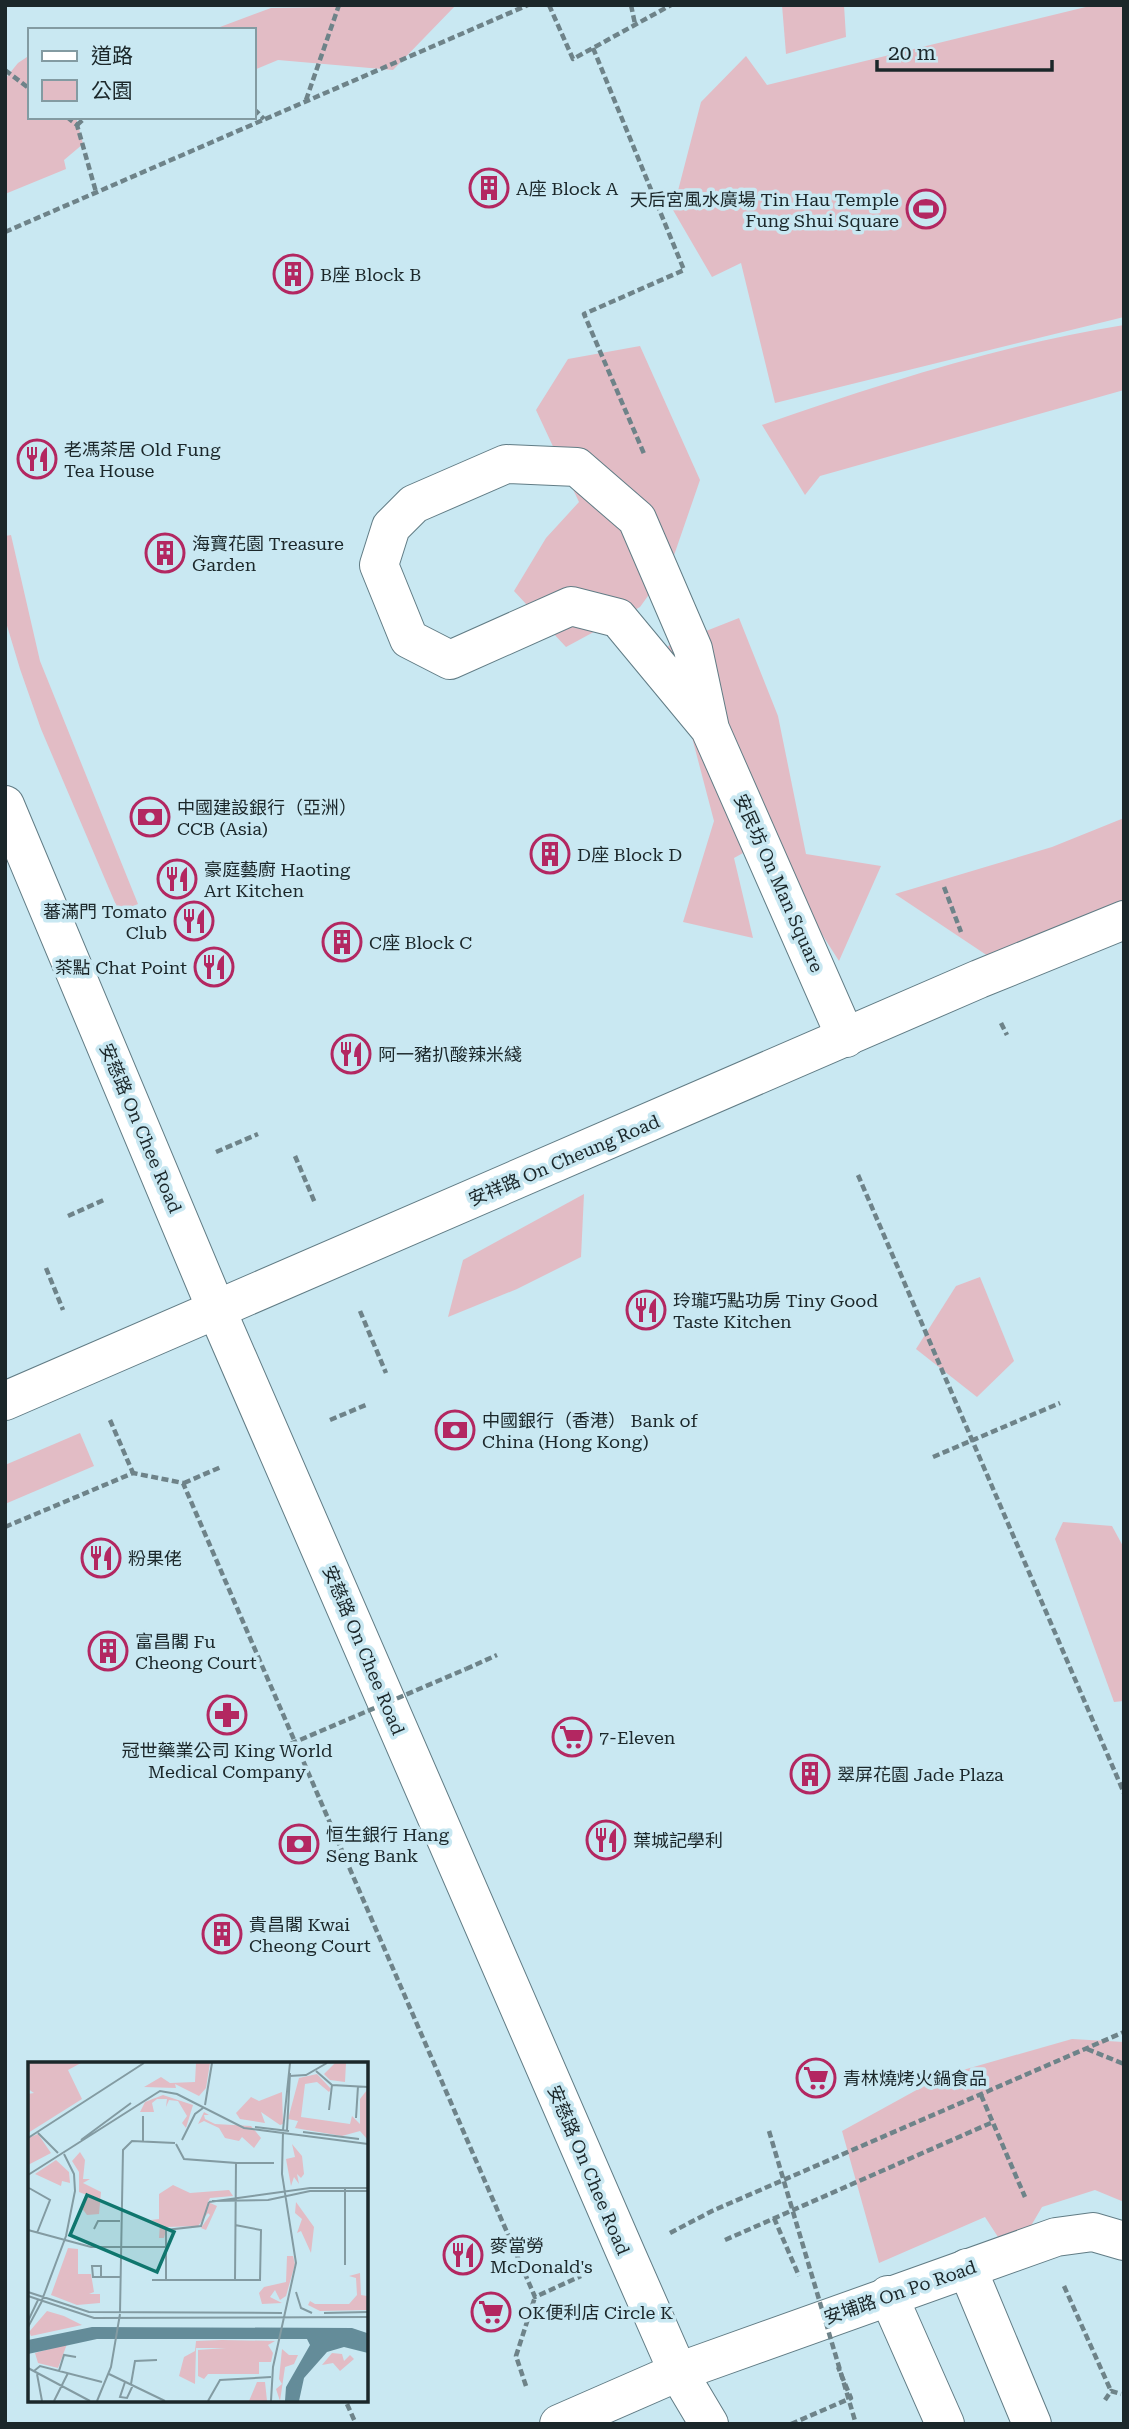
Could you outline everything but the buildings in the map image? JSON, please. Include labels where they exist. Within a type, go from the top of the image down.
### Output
[{"type":"street","name":"安民坊 On Man Square","points":[[710,729],[618,618],[571,606],[450,660],[409,639],[379,565],[391,527],[414,504],[506,464],[577,467],[637,519],[693,649],[710,729],[846,1038]]},
{"type":"street","name":"安慈路 On Chee Road","points":[[5,805],[217,1311],[627,2256],[678,2372],[709,2424]]},
{"type":"street","name":"安祥路 On Cheung Road","points":[[5,1401],[1124,920]]},
{"type":"street","name":"安埔路 On Po Road","points":[[678,2372],[888,2295],[1076,2233],[1093,2232],[1124,2241]]},
{"type":"street","points":[[967,2269],[1032,2424]]},
{"type":"street","points":[[888,2295],[944,2424]]},
{"type":"street","points":[[559,2424],[678,2372]]},
{"type":"path","points":[[306,101],[339,5]]},
{"type":"path","points":[[5,232],[528,5]]},
{"type":"path","points":[[549,5],[573,59],[671,5]]},
{"type":"path","points":[[631,5],[635,24]]},
{"type":"path","points":[[593,48],[684,270],[584,314],[649,467]]},
{"type":"path","points":[[5,70],[28,87]]},
{"type":"path","points":[[256,110],[264,119]]},
{"type":"path","points":[[69,119],[77,125],[96,192]]},
{"type":"path","points":[[77,125],[84,119]]},
{"type":"path","points":[[216,1152],[258,1135]]},
{"type":"path","points":[[295,1156],[315,1203]]},
{"type":"path","points":[[858,1175],[1124,1793]]},
{"type":"path","points":[[68,1216],[107,1199]]},
{"type":"path","points":[[46,1268],[63,1310]]},
{"type":"path","points":[[360,1311],[386,1373]]},
{"type":"path","points":[[933,1457],[1060,1403]]},
{"type":"path","points":[[330,1420],[368,1404]]},
{"type":"path","points":[[110,1420],[133,1473]]},
{"type":"path","points":[[5,1527],[133,1473],[183,1483],[221,1467]]},
{"type":"path","points":[[183,1483],[535,2297],[516,2356],[527,2390]]},
{"type":"path","points":[[281,1748],[497,1656]]},
{"type":"path","points":[[535,2297],[627,2256],[712,2211],[1124,2032]]},
{"type":"path","points":[[1087,2049],[1124,2064]]},
{"type":"path","points":[[981,2095],[1027,2199]]},
{"type":"path","points":[[725,2240],[993,2122]]},
{"type":"path","points":[[769,2131],[856,2424]]},
{"type":"path","points":[[775,2218],[800,2278]]},
{"type":"path","points":[[1062,2281],[1111,2391],[1121,2394]]},
{"type":"path","points":[[791,2424],[851,2398],[834,2358]]},
{"type":"path","points":[[1105,2400],[1111,2391]]},
{"type":"path","points":[[347,2404],[356,2424]]},
{"type":"green space","points":[[456,5],[393,70],[278,60],[256,69],[256,28],[217,28],[271,8]]},
{"type":"green space","points":[[782,5],[844,5],[846,37],[786,54]]},
{"type":"green space","name":"天后宮風水廣場 Tin Hau Temple Fung Shui Square","points":[[1094,5],[1124,5],[1124,317],[775,403],[741,263],[712,277],[673,210],[701,102],[746,56],[767,85]]},
{"type":"green space","points":[[28,56],[28,119],[77,119],[83,144],[64,160],[66,169],[5,194],[5,79],[18,63]]},
{"type":"green space","points":[[1124,325],[1124,390],[820,476],[805,495],[762,425],[986,355],[1077,333]]},
{"type":"green space","points":[[640,346],[700,480],[671,564],[640,607],[566,647],[514,591],[546,538],[579,502],[536,410],[568,359]]},
{"type":"green space","points":[[11,535],[40,661],[138,904],[119,912],[41,729],[5,619],[5,536]]},
{"type":"green space","points":[[739,618],[778,716],[806,854],[881,866],[839,961],[763,842],[734,858],[753,938],[683,922],[714,821],[668,646]]},
{"type":"green space","points":[[1124,818],[1124,926],[1000,964],[895,894],[1052,847]]},
{"type":"green space","points":[[584,1194],[581,1257],[517,1289],[448,1317],[463,1260]]},
{"type":"green space","points":[[980,1277],[1014,1361],[977,1397],[916,1349],[956,1286]]},
{"type":"green space","points":[[80,1433],[94,1466],[5,1504],[5,1465]]},
{"type":"green space","points":[[1063,1522],[1112,1526],[1124,1548],[1124,1701],[1114,1702],[1055,1539]]},
{"type":"green space","points":[[1072,2039],[1124,2042],[1124,2202],[1095,2190],[1042,2207],[1025,2236],[998,2237],[985,2217],[879,2263],[842,2131],[942,2076]]},
{"type":"place","name":"A座 Block A","points":[[489,188]]},
{"type":"place","name":"天后宮風水廣場 Tin Hau Temple Fung Shui Square","points":[[926,209]]},
{"type":"place","name":"B座 Block B","points":[[293,274]]},
{"type":"place","name":"老馮茶居 Old Fung Tea House","points":[[37,459]]},
{"type":"place","name":"海寶花園 Treasure Garden","points":[[165,553]]},
{"type":"place","name":"中國建設銀行（亞洲） CCB (Asia)","points":[[150,817]]},
{"type":"place","name":"D座 Block D","points":[[550,854]]},
{"type":"place","name":"豪庭藝廚 Haoting Art Kitchen","points":[[177,879]]},
{"type":"place","name":"蕃滿門 Tomato Club","points":[[194,921]]},
{"type":"place","name":"C座 Block C","points":[[342,942]]},
{"type":"place","name":"茶點 Chat Point","points":[[214,967]]},
{"type":"place","name":"阿一豬扒酸辣米綫","points":[[351,1054]]},
{"type":"place","name":"玲瓏巧點功房 Tiny Good Taste Kitchen","points":[[646,1310]]},
{"type":"place","name":"中國銀行（香港） Bank of China (Hong Kong)","points":[[455,1430]]},
{"type":"place","name":"粉果佬","points":[[101,1558]]},
{"type":"place","name":"富昌閣 Fu Cheong Court","points":[[108,1651]]},
{"type":"place","name":"冠世藥業公司 King World Medical Company","points":[[227,1715]]},
{"type":"place","name":"7-Eleven","points":[[572,1737]]},
{"type":"place","name":"翠屏花園 Jade Plaza","points":[[810,1774]]},
{"type":"place","name":"葉城記學利","points":[[606,1840]]},
{"type":"place","name":"恒生銀行 Hang Seng Bank","points":[[299,1844]]},
{"type":"place","name":"貴昌閣 Kwai Cheong Court","points":[[222,1934]]},
{"type":"place","name":"青林燒烤火鍋食品","points":[[816,2078]]},
{"type":"place","name":"麥當勞 McDonald's","points":[[463,2255]]},
{"type":"place","name":"OK便利店 Circle K","points":[[491,2312]]}]
